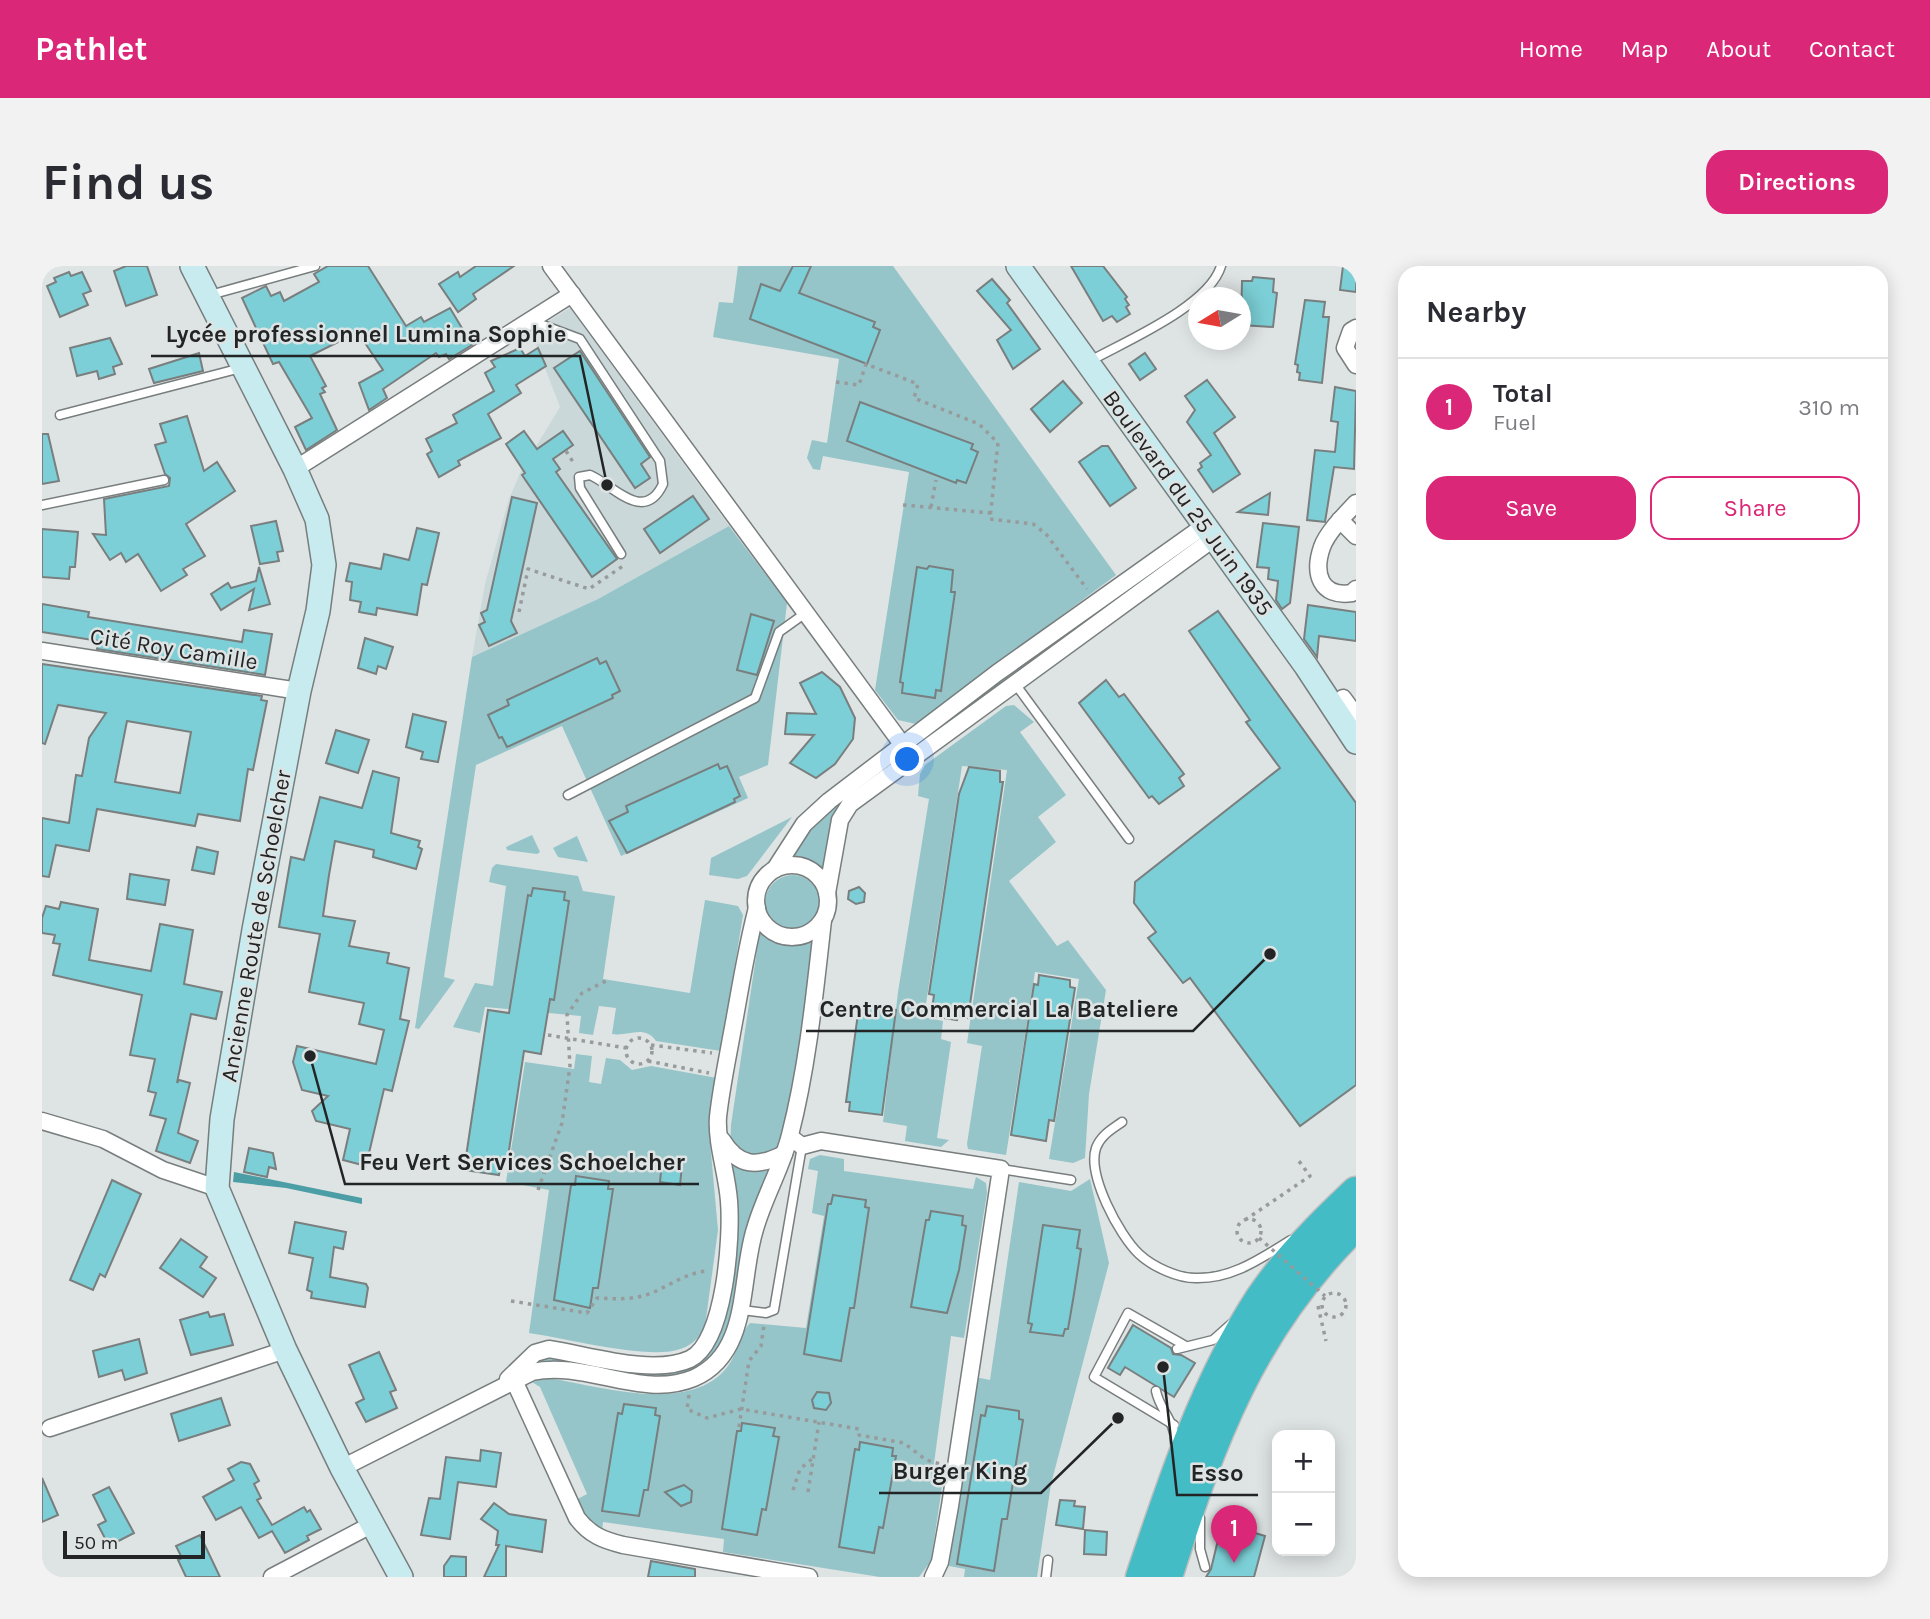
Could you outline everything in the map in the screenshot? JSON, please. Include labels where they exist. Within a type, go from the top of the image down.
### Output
[{"type":"highway","points":[[1141,1577],[1172,1483],[1213,1382],[1262,1297],[1324,1222],[1356,1192]]},
{"type":"highway","points":[[1167,1577],[1211,1445],[1257,1348],[1297,1289],[1356,1225]]},
{"type":"main road","name":"Ancienne Route de Schoelcher","points":[[192,266],[295,469],[317,519],[324,565],[318,611],[299,691],[222,1119],[217,1188],[285,1350],[371,1525],[401,1577]]},
{"type":"main road","name":"Boulevard du 25 Juin 1935","points":[[1018,266],[1306,666],[1356,742]]},
{"type":"street","points":[[551,266],[913,759]]},
{"type":"street","points":[[295,469],[572,294]]},
{"type":"street","points":[[1356,328],[1351,331],[1345,348],[1356,365]]},
{"type":"street","points":[[1356,503],[1322,546],[1318,576],[1325,588],[1337,595],[1352,593],[1356,589]]},
{"type":"street","points":[[1340,520],[1356,536]]},
{"type":"street","points":[[342,1468],[499,1388],[513,1378],[535,1353],[549,1349],[662,1366],[691,1358],[704,1349],[714,1331],[725,1271],[729,1203],[718,1134],[728,1056],[759,888],[775,869],[804,824],[829,802],[1096,603],[1208,533]]},
{"type":"street","points":[[718,1134],[728,1151],[747,1164],[768,1162],[784,1154],[796,1142],[827,893],[840,820],[850,804],[1016,685],[1208,533]]},
{"type":"street","name":"Cité Roy Camille","points":[[42,651],[299,691]]},
{"type":"street","points":[[1343,698],[1356,716]]},
{"type":"street","points":[[775,869],[785,866],[807,868],[816,874],[827,893]]},
{"type":"street","points":[[757,908],[762,920],[780,935],[804,935],[823,920]]},
{"type":"street","points":[[42,1121],[103,1139],[163,1170],[217,1188]]},
{"type":"street","points":[[796,1142],[821,1141],[1001,1169],[956,1469],[940,1562],[933,1577]]},
{"type":"street","points":[[513,1378],[532,1372],[566,1368],[657,1385],[691,1379],[710,1370],[722,1358],[741,1310],[748,1255],[770,1185],[784,1154]]},
{"type":"street","points":[[50,1428],[285,1350]]},
{"type":"street","points":[[513,1378],[577,1518],[586,1530],[601,1540],[623,1545],[809,1577]]},
{"type":"street","points":[[272,1577],[371,1525]]},
{"type":"lane","points":[[208,296],[315,266]]},
{"type":"lane","points":[[1087,363],[1191,304],[1219,273],[1222,266]]},
{"type":"lane","points":[[531,320],[580,339],[660,461],[663,484],[655,495],[643,501],[628,500],[590,475],[579,477],[580,488],[621,554]]},
{"type":"lane","points":[[60,415],[244,367]]},
{"type":"lane","points":[[42,505],[164,480]]},
{"type":"lane","points":[[568,795],[755,698],[779,632],[807,612]]},
{"type":"lane","points":[[1016,685],[1129,839]]},
{"type":"lane","points":[[1122,1122],[1104,1135],[1096,1149],[1094,1170],[1104,1198],[1128,1240],[1139,1255],[1155,1265],[1195,1279],[1238,1271],[1324,1222]]},
{"type":"lane","points":[[741,1310],[766,1313],[774,1310],[779,1289],[796,1142]]},
{"type":"lane","points":[[1001,1169],[1071,1180]]},
{"type":"lane","points":[[1174,1425],[1094,1377],[1128,1314],[1181,1347],[1213,1340],[1262,1297]]},
{"type":"lane","points":[[1156,1391],[1158,1401],[1174,1425],[1172,1483]]},
{"type":"lane","points":[[1205,1567],[1199,1530],[1211,1445]]},
{"type":"lane","points":[[1046,1577],[1048,1560]]},
{"type":"path","points":[[836,382],[859,385],[866,364],[918,384],[914,398],[979,424],[998,443],[990,519],[1033,524],[1046,534],[1096,603]]},
{"type":"path","points":[[931,508],[936,480]]},
{"type":"path","points":[[903,505],[991,513]]},
{"type":"path","points":[[519,612],[528,569],[589,589],[620,570],[625,564],[621,554]]},
{"type":"path","points":[[538,1190],[562,1124],[570,1066],[567,1015],[582,993],[608,980]]},
{"type":"path","points":[[548,1035],[626,1048]]},
{"type":"path","points":[[626,1048],[630,1041],[638,1037],[651,1045],[728,1056]]},
{"type":"path","points":[[648,1061],[652,1055],[651,1045]]},
{"type":"path","points":[[626,1048],[631,1061],[637,1064],[648,1061],[725,1076]]},
{"type":"path","points":[[1245,1220],[1253,1219],[1262,1231],[1259,1238],[1248,1243],[1238,1237],[1237,1228],[1245,1220],[1310,1176],[1296,1157]]},
{"type":"path","points":[[1259,1238],[1325,1296]]},
{"type":"path","points":[[511,1301],[587,1313],[597,1298],[625,1299],[649,1294],[702,1272],[725,1271]]},
{"type":"path","points":[[1322,1302],[1327,1316],[1335,1318],[1345,1311],[1346,1303],[1342,1296],[1334,1292],[1318,1303],[1317,1310],[1326,1341]]},
{"type":"path","points":[[739,1427],[749,1361],[761,1346],[766,1313]]},
{"type":"path","points":[[691,1379],[687,1409],[707,1418],[741,1409],[859,1429],[859,1435],[904,1443],[926,1460],[956,1469]]},
{"type":"path","points":[[808,1492],[819,1422]]},
{"type":"path","points":[[793,1490],[800,1469],[813,1458]]},
{"type":"shaded area","points":[[738,266],[893,266],[1116,575],[916,724],[898,720],[875,690],[909,472],[823,456],[820,470],[813,469],[807,458],[812,440],[827,443],[839,359],[713,337],[719,302],[733,303]]},
{"type":"shaded area","points":[[570,308],[729,526],[598,599],[472,657],[485,584],[509,499],[521,471],[560,407],[531,332]]},
{"type":"shaded area","points":[[729,526],[787,603],[768,765],[739,777],[748,798],[621,856],[562,726],[476,765],[444,977],[455,980],[419,1029],[415,1028],[472,657],[598,599]]},
{"type":"shaded area","points":[[1109,601],[1112,605],[916,747],[916,743]]},
{"type":"shaded area","points":[[1014,705],[1034,722],[1020,732],[1066,795],[1038,817],[1056,842],[1009,881],[1057,946],[1068,940],[1106,990],[1089,1094],[1085,1158],[1073,1163],[1049,1159],[1079,979],[1035,972],[1006,1155],[968,1149],[967,1144],[982,1046],[967,1043],[1007,770],[962,766],[924,1017],[943,1021],[941,1039],[951,1042],[937,1138],[949,1140],[941,1147],[905,1141],[907,1126],[883,1122],[898,992],[929,799],[918,796],[920,774],[925,765],[1006,706]]},
{"type":"shaded area","points":[[850,792],[825,874],[806,861],[787,860],[805,832]]},
{"type":"shaded area","points":[[792,817],[747,876],[738,879],[709,875],[711,858]]},
{"type":"shaded area","points":[[532,835],[540,852],[537,854],[507,850],[506,847]]},
{"type":"shaded area","points":[[577,836],[588,862],[558,857],[553,848]]},
{"type":"shaded area","points":[[496,864],[578,876],[583,891],[615,896],[603,979],[690,993],[705,900],[738,906],[743,915],[721,1051],[656,1041],[641,1032],[612,1034],[616,1008],[599,1006],[593,1035],[579,1033],[581,1016],[485,1007],[480,1033],[453,1027],[475,983],[493,986],[506,886],[489,882],[492,868]]},
{"type":"shaded area","points":[[788,875],[798,875],[813,883],[819,892],[819,914],[813,923],[798,931],[788,931],[770,919],[765,908],[765,898],[777,880]]},
{"type":"shaded area","points":[[760,930],[786,943],[816,936],[786,1131],[778,1149],[761,1158],[749,1156],[739,1150],[732,1142],[731,1133]]},
{"type":"shaded area","points":[[576,1054],[592,1056],[589,1082],[601,1084],[606,1058],[620,1060],[632,1070],[651,1066],[717,1078],[709,1131],[718,1230],[705,1326],[694,1341],[682,1349],[663,1352],[625,1350],[529,1333],[549,1190],[506,1182],[525,1062],[574,1069]]},
{"type":"shaded area","points":[[820,1155],[844,1159],[844,1171],[973,1189],[976,1177],[986,1183],[987,1193],[964,1338],[951,1336],[933,1471],[944,1473],[931,1561],[919,1577],[880,1577],[723,1552],[724,1539],[603,1522],[602,1532],[590,1526],[574,1501],[587,1494],[540,1387],[532,1382],[548,1378],[638,1393],[684,1392],[704,1385],[721,1374],[732,1360],[750,1323],[806,1328],[824,1216],[812,1213],[818,1171],[808,1169],[810,1159]]},
{"type":"shaded area","points":[[732,1162],[750,1170],[771,1167],[746,1232],[727,1330],[719,1349],[706,1364],[687,1374],[648,1378],[551,1362],[536,1364],[542,1358],[552,1356],[623,1369],[664,1373],[691,1366],[711,1348],[724,1321],[736,1254]]},
{"type":"shaded area","points":[[234,1172],[362,1198],[362,1204],[286,1188],[233,1182]]},
{"type":"shaded area","points":[[1090,1179],[1109,1263],[1051,1484],[1037,1577],[964,1577],[965,1569],[949,1566],[975,1377],[990,1380],[1019,1182],[1071,1191]]},
{"type":"building","points":[[126,266],[147,266],[157,295],[126,306],[114,271]]},
{"type":"building","points":[[328,266],[368,266],[406,326],[421,317],[424,322],[450,308],[472,345],[449,359],[446,354],[439,357],[436,353],[383,389],[387,398],[369,410],[359,383],[383,370],[363,340],[359,342],[356,335],[348,337],[310,356],[326,386],[322,388],[325,392],[320,394],[337,430],[306,450],[295,427],[312,418],[279,362],[273,364],[242,298],[266,286],[271,296],[280,292],[284,301],[319,282],[314,274]]},
{"type":"building","points":[[476,266],[514,266],[473,294],[476,299],[458,312],[439,284],[458,272],[460,277]]},
{"type":"building","points":[[793,266],[811,266],[799,293],[875,322],[873,327],[880,330],[867,364],[750,319],[761,284],[780,291]]},
{"type":"building","points":[[1071,266],[1103,266],[1127,297],[1125,299],[1129,305],[1126,307],[1130,314],[1117,322],[1112,316],[1103,321]]},
{"type":"building","points":[[1343,266],[1356,266],[1356,292],[1340,290]]},
{"type":"building","points":[[69,272],[71,276],[82,272],[91,291],[83,294],[88,305],[60,317],[47,286],[56,282],[54,278]]},
{"type":"building","points":[[1253,277],[1274,279],[1273,292],[1277,293],[1273,327],[1251,326],[1251,287],[1242,287],[1242,281],[1252,281]]},
{"type":"building","points":[[992,279],[1010,300],[1007,303],[1040,349],[1013,369],[997,340],[1011,330],[977,291]]},
{"type":"building","points":[[1305,300],[1325,302],[1323,317],[1329,317],[1322,383],[1299,380],[1298,365],[1295,364]]},
{"type":"building","points":[[110,338],[122,364],[113,367],[115,374],[99,379],[97,371],[77,376],[70,348]]},
{"type":"building","points":[[520,348],[525,356],[538,348],[546,366],[516,385],[521,393],[488,414],[501,438],[458,461],[460,465],[439,477],[427,454],[432,451],[426,439],[457,423],[453,415],[494,391],[485,373],[495,367],[491,361]]},
{"type":"building","points":[[580,351],[650,457],[641,464],[650,478],[635,488],[554,368]]},
{"type":"building","points":[[199,353],[203,371],[154,383],[149,369]]},
{"type":"building","points":[[1145,353],[1156,369],[1140,380],[1129,364]]},
{"type":"building","points":[[1207,380],[1235,417],[1214,433],[1240,474],[1213,492],[1198,470],[1202,467],[1200,463],[1211,455],[1187,422],[1195,410],[1185,396]]},
{"type":"building","points":[[1063,381],[1082,403],[1050,432],[1031,409]]},
{"type":"building","points":[[1335,387],[1356,391],[1354,469],[1334,467],[1325,522],[1307,520],[1315,450],[1335,452],[1338,422],[1331,421]]},
{"type":"building","points":[[860,402],[973,444],[971,449],[978,452],[966,483],[957,480],[956,483],[847,441]]},
{"type":"building","points":[[187,416],[204,471],[217,462],[235,491],[186,524],[205,556],[183,569],[187,575],[161,591],[138,554],[126,562],[121,553],[110,560],[93,534],[106,535],[104,499],[169,486],[170,478],[165,474],[155,445],[166,442],[160,424]]},
{"type":"building","points":[[524,431],[537,449],[563,431],[573,445],[553,459],[560,469],[556,472],[617,559],[592,577],[522,475],[525,473],[506,444]]},
{"type":"building","points":[[42,434],[48,434],[59,481],[42,484]]},
{"type":"building","points":[[1102,446],[1108,446],[1136,488],[1110,506],[1079,462]]},
{"type":"building","points":[[1270,493],[1268,515],[1238,512]]},
{"type":"building","points":[[693,496],[709,519],[660,553],[644,529]]},
{"type":"building","points":[[512,497],[537,503],[511,621],[517,633],[489,646],[479,625],[485,622],[481,613],[487,610]]},
{"type":"building","points":[[276,521],[283,551],[277,552],[279,561],[260,564],[251,526]]},
{"type":"building","points":[[1263,523],[1299,527],[1290,603],[1282,609],[1276,600],[1278,581],[1268,579],[1269,568],[1257,567]]},
{"type":"building","points":[[417,528],[439,533],[427,585],[422,584],[417,615],[377,608],[376,615],[359,612],[361,602],[350,600],[352,582],[346,581],[350,563],[381,569],[384,554],[409,560]]},
{"type":"building","points":[[42,529],[78,532],[75,567],[70,567],[69,579],[42,577]]},
{"type":"building","points":[[929,566],[953,570],[951,592],[955,592],[941,691],[936,690],[935,698],[902,693],[903,683],[900,682],[917,567],[927,569]]},
{"type":"building","points":[[259,567],[270,604],[249,610],[254,589],[221,610],[211,594],[228,583],[231,588],[256,581]]},
{"type":"building","points":[[42,604],[89,612],[88,617],[242,642],[244,630],[272,634],[265,675],[97,649],[99,641],[42,632]]},
{"type":"building","points":[[1308,605],[1356,612],[1356,641],[1319,636],[1317,657],[1304,639]]},
{"type":"building","points":[[1218,611],[1356,803],[1356,1085],[1300,1126],[1190,978],[1183,983],[1148,938],[1156,932],[1134,903],[1135,882],[1280,768],[1246,722],[1250,720],[1189,631]]},
{"type":"building","points":[[751,614],[774,621],[757,675],[737,670]]},
{"type":"building","points":[[365,638],[393,647],[386,669],[378,666],[376,674],[358,668]]},
{"type":"building","points":[[597,658],[600,664],[606,661],[620,691],[612,695],[613,698],[507,747],[502,737],[499,738],[488,715],[509,705],[507,700]]},
{"type":"building","points":[[42,664],[262,696],[261,700],[267,701],[253,770],[248,769],[240,821],[198,814],[195,826],[97,809],[89,851],[56,845],[49,877],[42,876],[42,818],[69,823],[76,775],[82,776],[89,738],[106,713],[58,705],[45,744],[42,743]],"holes":[[[127,721],[191,732],[180,793],[115,782]]]},
{"type":"building","points":[[822,672],[840,687],[855,718],[853,739],[835,764],[816,778],[790,763],[814,735],[785,734],[787,713],[816,714],[800,683]]},
{"type":"building","points":[[1106,680],[1119,697],[1124,694],[1184,774],[1179,778],[1184,786],[1159,804],[1152,796],[1149,798],[1079,703]]},
{"type":"building","points":[[413,714],[446,722],[438,762],[421,759],[423,752],[406,747]]},
{"type":"building","points":[[336,730],[369,740],[358,773],[326,763]]},
{"type":"building","points":[[718,764],[720,769],[727,766],[740,796],[734,799],[735,802],[627,853],[609,821],[628,812],[626,806]]},
{"type":"building","points":[[969,767],[1000,771],[1000,782],[1003,782],[968,1018],[958,1016],[957,1020],[931,1016],[934,995],[929,994],[959,794]]},
{"type":"building","points":[[373,771],[399,778],[391,833],[420,841],[418,847],[422,849],[416,869],[373,857],[374,850],[335,841],[323,916],[355,921],[349,946],[389,953],[387,963],[409,968],[400,1019],[409,1021],[392,1091],[384,1089],[366,1166],[343,1160],[350,1129],[316,1121],[312,1111],[328,1096],[302,1090],[293,1062],[297,1046],[376,1064],[384,1030],[359,1024],[364,1003],[309,992],[320,934],[279,927],[291,857],[304,860],[320,797],[362,808]]},
{"type":"building","points":[[197,847],[218,852],[214,874],[192,870]]},
{"type":"building","points":[[130,874],[169,880],[165,905],[127,899]]},
{"type":"building","points":[[859,887],[865,893],[864,902],[856,904],[848,899],[849,891]]},
{"type":"building","points":[[533,888],[565,892],[564,900],[569,901],[554,1000],[550,999],[541,1054],[524,1051],[508,1157],[502,1157],[499,1175],[464,1170],[488,1010],[509,1013],[528,895],[531,896]]},
{"type":"building","points":[[61,902],[98,909],[89,960],[151,971],[160,924],[193,930],[184,984],[222,992],[216,1019],[191,1014],[177,1083],[179,1080],[190,1083],[178,1133],[198,1141],[190,1163],[156,1151],[166,1119],[150,1115],[156,1093],[148,1091],[155,1059],[130,1055],[142,995],[53,975],[60,944],[53,943],[55,935],[42,933],[42,918],[46,906],[59,909]]},
{"type":"building","points":[[1039,975],[1070,980],[1070,987],[1075,988],[1054,1121],[1049,1120],[1046,1141],[1011,1135],[1034,984],[1038,985]]},
{"type":"building","points":[[859,1006],[896,1010],[882,1115],[849,1111],[850,1102],[846,1102]]},
{"type":"building","points":[[249,1148],[273,1153],[276,1169],[269,1167],[267,1177],[244,1172]]},
{"type":"building","points":[[662,1162],[682,1165],[680,1185],[660,1182]]},
{"type":"building","points":[[576,1176],[609,1181],[608,1189],[613,1189],[598,1288],[593,1288],[590,1308],[554,1300],[571,1185],[575,1185]]},
{"type":"building","points":[[112,1180],[141,1194],[105,1277],[100,1274],[93,1290],[70,1280]]},
{"type":"building","points":[[833,1195],[866,1200],[865,1207],[869,1208],[854,1308],[850,1308],[841,1361],[804,1354],[828,1204],[831,1204]]},
{"type":"building","points":[[931,1211],[963,1216],[962,1225],[966,1226],[959,1270],[947,1313],[911,1307],[926,1220],[929,1220]]},
{"type":"building","points":[[295,1222],[346,1232],[343,1249],[334,1247],[330,1277],[366,1284],[368,1288],[365,1307],[311,1298],[312,1292],[307,1290],[313,1258],[289,1253]]},
{"type":"building","points":[[1043,1225],[1080,1230],[1077,1248],[1081,1249],[1074,1294],[1068,1329],[1065,1329],[1063,1336],[1030,1332],[1032,1324],[1028,1323]]},
{"type":"building","points":[[181,1239],[207,1257],[200,1267],[216,1278],[203,1297],[160,1268]]},
{"type":"building","points":[[208,1312],[210,1317],[224,1314],[233,1345],[191,1355],[180,1320]]},
{"type":"building","points":[[1133,1325],[1171,1348],[1173,1354],[1181,1355],[1195,1363],[1174,1397],[1125,1367],[1120,1375],[1108,1368]]},
{"type":"building","points":[[139,1339],[147,1373],[125,1380],[122,1370],[99,1377],[93,1351]]},
{"type":"building","points":[[379,1352],[396,1390],[390,1392],[397,1408],[366,1422],[356,1403],[364,1399],[349,1365]]},
{"type":"building","points":[[817,1392],[829,1393],[831,1403],[826,1410],[814,1408],[812,1400]]},
{"type":"building","points":[[221,1398],[230,1425],[179,1441],[171,1414]]},
{"type":"building","points":[[624,1404],[656,1408],[655,1415],[660,1416],[648,1490],[644,1490],[639,1516],[602,1511],[618,1413],[622,1414]]},
{"type":"building","points":[[987,1406],[1019,1411],[1019,1419],[1023,1420],[1007,1519],[1002,1519],[994,1571],[957,1564],[981,1415],[985,1416]]},
{"type":"building","points":[[742,1423],[775,1428],[773,1436],[779,1437],[766,1510],[762,1509],[757,1535],[722,1529],[737,1431],[741,1431]]},
{"type":"building","points":[[860,1442],[893,1448],[892,1456],[896,1456],[883,1528],[879,1527],[874,1553],[839,1547],[855,1449],[859,1450]]},
{"type":"building","points":[[481,1450],[501,1453],[496,1487],[458,1482],[450,1539],[421,1535],[429,1498],[440,1499],[446,1457],[480,1461]]},
{"type":"building","points":[[241,1462],[250,1464],[259,1481],[254,1484],[261,1498],[257,1500],[272,1525],[304,1507],[307,1512],[310,1510],[321,1529],[307,1536],[309,1540],[285,1553],[272,1531],[259,1538],[241,1507],[216,1520],[203,1497],[234,1480],[228,1469]]},
{"type":"building","points":[[42,1478],[58,1515],[42,1522]]},
{"type":"building","points":[[684,1485],[692,1491],[691,1502],[681,1506],[665,1492]]},
{"type":"building","points":[[109,1487],[134,1533],[109,1546],[98,1525],[106,1521],[93,1495]]},
{"type":"building","points":[[1060,1500],[1075,1501],[1074,1506],[1085,1507],[1083,1529],[1056,1525]]},
{"type":"building","points":[[494,1503],[509,1514],[546,1520],[542,1552],[506,1546],[506,1577],[484,1577],[499,1545],[496,1545],[498,1531],[481,1519]]},
{"type":"building","points":[[1222,1523],[1265,1536],[1254,1577],[1206,1577],[1211,1569]]},
{"type":"building","points":[[1085,1530],[1107,1532],[1106,1555],[1084,1554]]},
{"type":"building","points":[[200,1535],[220,1577],[186,1577],[178,1560],[182,1558],[176,1546]]},
{"type":"building","points":[[451,1556],[466,1557],[466,1577],[444,1577],[444,1566]]},
{"type":"building","points":[[651,1561],[695,1569],[695,1577],[648,1577]]},
{"type":"place","name":"Lycée professionnel Lumina Sophie","points":[[607,485]]},
{"type":"place","name":"Centre Commercial La Bateliere","points":[[1270,954]]},
{"type":"place","name":"Feu Vert Services Schoelcher","points":[[310,1056]]},
{"type":"place","name":"Esso","points":[[1163,1367]]},
{"type":"place","name":"Burger King","points":[[1118,1418]]},
{"type":"place","name":"Total","points":[[1234,1563]]}]
